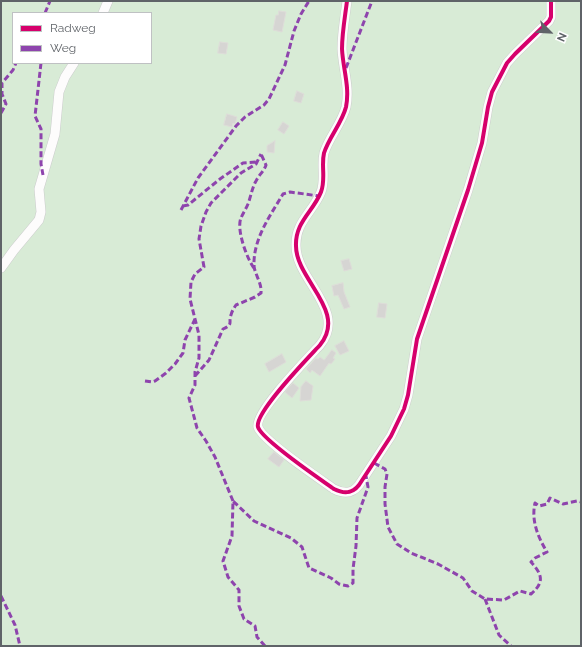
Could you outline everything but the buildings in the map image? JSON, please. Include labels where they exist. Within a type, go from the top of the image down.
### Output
[{"type":"street","points":[[104,12],[108,1]]},
{"type":"street","points":[[347,1],[342,48],[347,85],[346,104],[343,115],[326,147],[324,154],[324,181],[322,191],[302,222],[296,241],[296,252],[300,263],[316,291],[328,317],[328,331],[324,340],[290,376],[263,411],[259,418],[258,425],[263,434],[286,454],[334,489],[345,493],[354,490],[359,485],[400,419],[408,395],[418,339],[468,190],[482,143],[492,92],[507,63],[549,21],[551,16],[551,1]]},
{"type":"street","points":[[1,268],[39,220],[41,212],[39,189],[56,134],[59,92],[65,77],[73,64]]},
{"type":"green space","points":[[1,1],[581,1],[581,646],[1,646]]},
{"type":"marked path","points":[[45,12],[50,1]]},
{"type":"marked path","points":[[181,210],[198,178],[236,126],[245,117],[264,105],[269,99],[285,65],[294,31],[301,14],[309,1]]},
{"type":"marked path","points":[[346,68],[372,1]]},
{"type":"marked path","points":[[1,113],[6,104],[2,94],[2,83],[13,70],[16,64]]},
{"type":"marked path","points":[[41,64],[35,116],[41,129],[41,164],[43,175]]},
{"type":"marked path","points":[[254,268],[248,258],[243,244],[240,223],[257,179],[266,165],[261,154]]},
{"type":"marked path","points":[[233,501],[215,457],[197,428],[189,398],[195,385],[195,372],[199,358],[199,335],[190,299],[191,282],[195,274],[204,267],[199,239],[201,226],[206,212],[211,203],[241,173],[256,164],[261,154]]},
{"type":"marked path","points":[[183,206],[188,205],[220,179],[243,163],[257,162]]},
{"type":"marked path","points":[[195,376],[209,360],[223,329],[230,324],[231,314],[236,305],[261,293],[254,266],[256,246],[263,228],[283,194],[290,192],[319,196]]},
{"type":"marked path","points":[[145,381],[155,381],[175,364],[183,353],[185,340],[195,319]]},
{"type":"marked path","points":[[374,463],[385,469],[387,474],[385,504],[388,527],[397,544],[411,553],[438,564],[463,578],[472,591],[485,599],[504,600],[520,591],[531,594],[538,586],[540,582],[540,574],[531,562],[535,558],[547,552],[536,529],[534,516],[535,503],[539,506],[547,504],[550,498],[563,504],[577,501],[581,502]]},
{"type":"marked path","points":[[265,646],[257,637],[255,626],[244,619],[239,606],[239,590],[228,577],[223,561],[232,536],[233,501],[254,521],[291,538],[302,547],[309,568],[331,578],[339,584],[348,586],[353,583],[357,518],[368,487],[366,476]]},
{"type":"marked path","points":[[1,596],[15,625],[20,646]]},
{"type":"marked path","points":[[485,599],[499,635],[511,646]]},
{"type":"cycle path","points":[[347,1],[342,49],[347,85],[346,107],[342,119],[324,153],[323,182],[321,192],[301,224],[296,238],[298,259],[325,308],[328,320],[327,332],[320,345],[294,373],[264,410],[259,420],[258,427],[262,433],[280,450],[334,489],[341,492],[351,492],[359,485],[391,436],[404,409],[408,395],[417,339],[468,190],[482,143],[492,92],[507,63],[549,21],[551,17],[551,1]]}]
